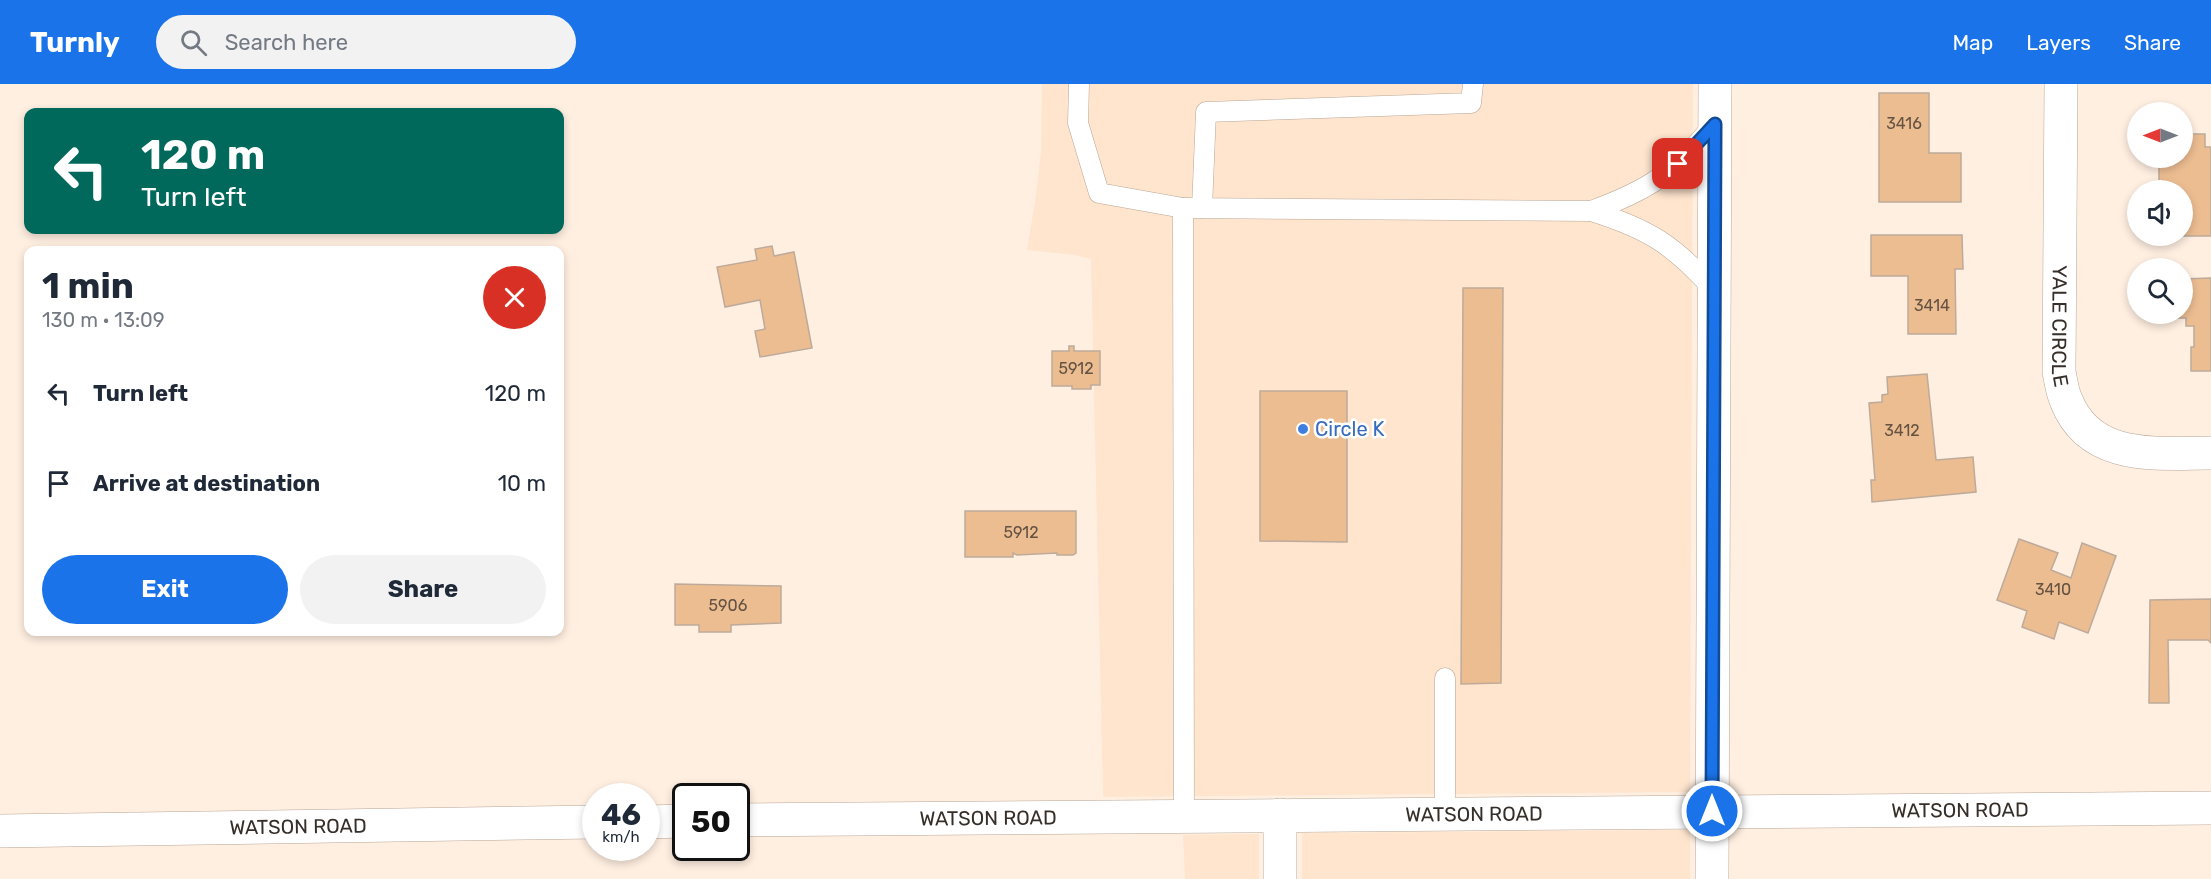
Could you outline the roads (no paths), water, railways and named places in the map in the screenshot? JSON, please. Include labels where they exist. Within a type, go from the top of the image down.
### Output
[{"type":"street","points":[[1712,879],[1715,84]]},
{"type":"street","name":"YALE CIRCLE","points":[[2061,84],[2059,372],[2066,399],[2076,418],[2094,437],[2120,449],[2145,453],[2211,453]]},
{"type":"street","name":"WATSON ROAD","points":[[750,820],[2211,808]]},
{"type":"street","points":[[1280,815],[1280,879]]},
{"type":"street","name":"WATSON ROAD","points":[[0,831],[582,822]]},
{"type":"lane","points":[[1079,84],[1078,123],[1099,193],[1182,208],[1591,211],[1627,222],[1657,238],[1688,261],[1714,290]]},
{"type":"lane","points":[[1202,208],[1206,112],[1471,103],[1473,84]]},
{"type":"lane","points":[[1591,211],[1628,197],[1654,183],[1678,164],[1715,124]]},
{"type":"lane","points":[[1182,208],[1184,815]]},
{"type":"lane","points":[[1445,678],[1445,813]]},
{"type":"place","name":"Circle K","points":[[1303,429]]}]
